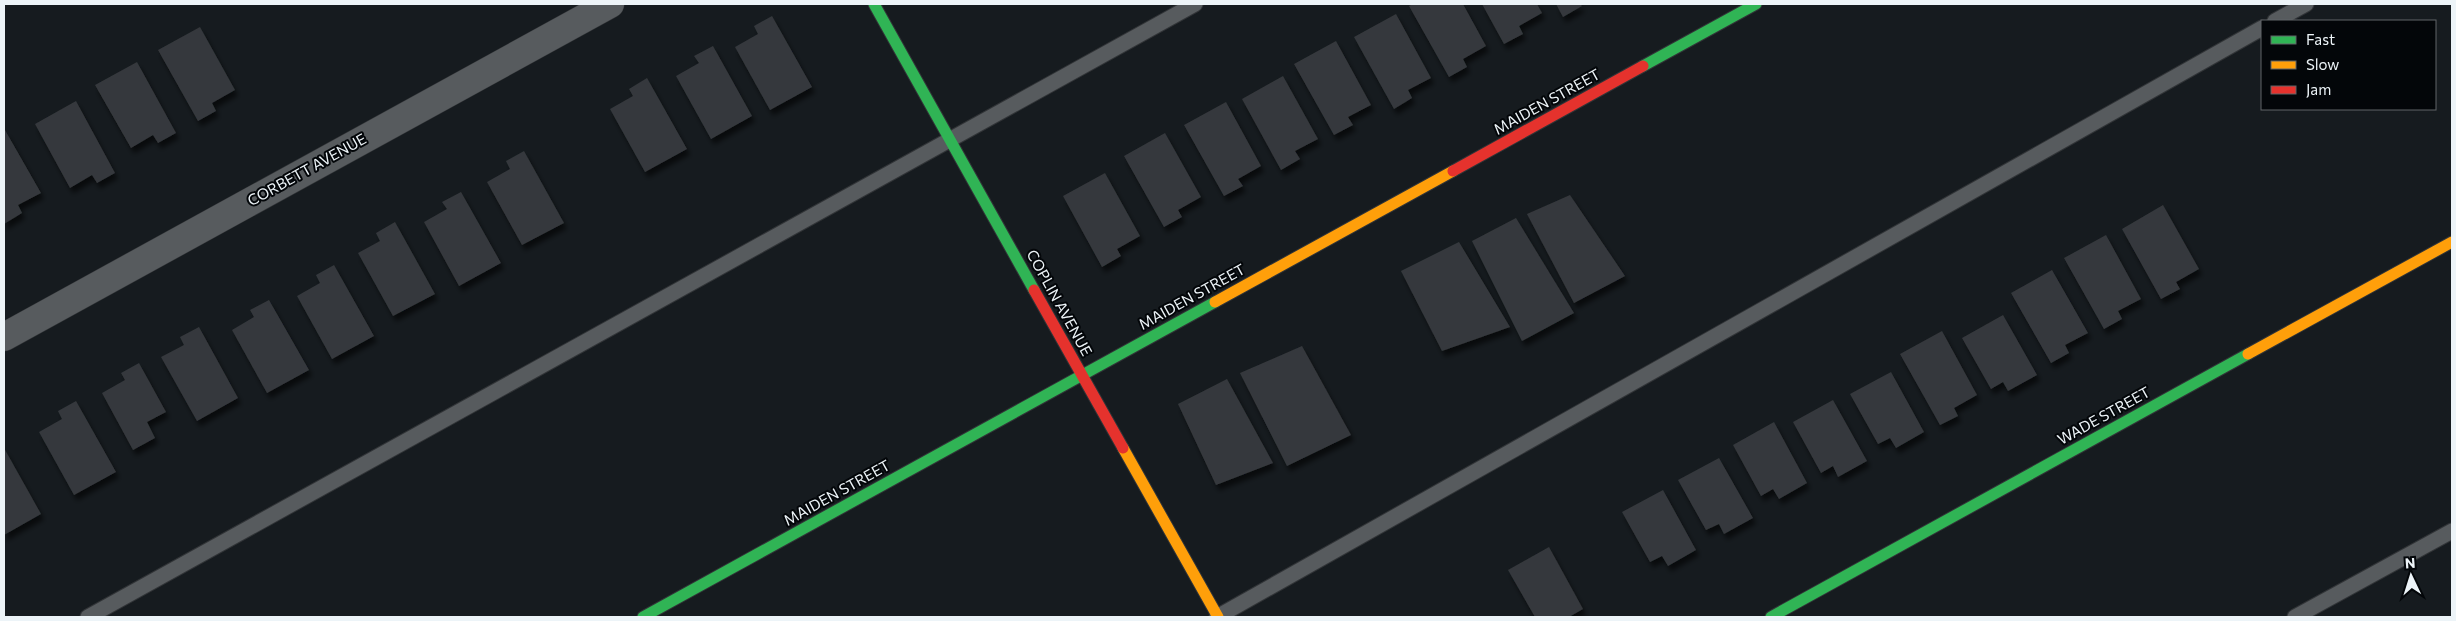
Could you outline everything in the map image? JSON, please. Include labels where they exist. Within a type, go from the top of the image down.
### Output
[{"type":"street","name":"CORBETT AVENUE","points":[[4,337],[610,4]]},
{"type":"street","name":"COPLIN AVENUE","points":[[874,4],[1218,617]]},
{"type":"street","name":"MAIDEN STREET","points":[[643,617],[1756,4]]},
{"type":"street","name":"WADE STREET","points":[[1771,617],[2452,242]]},
{"type":"lane","points":[[88,617],[1195,4]]},
{"type":"lane","points":[[2277,20],[2306,4]]},
{"type":"lane","points":[[1218,617],[2261,29]]},
{"type":"lane","points":[[2295,617],[2452,531]]},
{"type":"building","points":[[1413,4],[1463,4],[1486,46],[1463,59],[1467,67],[1449,77],[1409,6]]},
{"type":"building","points":[[1482,4],[1537,4],[1542,13],[1519,26],[1523,34],[1504,44]]},
{"type":"building","points":[[1556,4],[1580,4],[1582,6],[1563,17]]},
{"type":"building","points":[[1396,14],[1431,78],[1408,90],[1412,98],[1394,109],[1354,37]]},
{"type":"building","points":[[772,16],[812,87],[770,110],[735,47],[758,34],[754,26]]},
{"type":"building","points":[[200,27],[235,90],[212,103],[216,111],[198,121],[158,50]]},
{"type":"building","points":[[1336,41],[1371,105],[1348,117],[1353,125],[1334,135],[1294,64]]},
{"type":"building","points":[[713,46],[752,116],[711,139],[676,76],[699,63],[694,56]]},
{"type":"building","points":[[137,62],[176,133],[158,143],[153,135],[131,148],[95,85]]},
{"type":"building","points":[[1283,76],[1318,139],[1295,151],[1300,159],[1281,170],[1242,99]]},
{"type":"building","points":[[647,78],[687,149],[645,172],[610,109],[633,96],[629,89]]},
{"type":"building","points":[[76,101],[115,173],[97,183],[92,175],[70,188],[35,124]]},
{"type":"building","points":[[1226,102],[1261,166],[1238,179],[1243,186],[1224,196],[1184,125]]},
{"type":"building","points":[[5,130],[41,193],[18,205],[22,213],[4,224]]},
{"type":"building","points":[[1165,133],[1201,197],[1178,210],[1182,217],[1164,227],[1124,156]]},
{"type":"building","points":[[524,151],[564,223],[522,245],[487,182],[510,169],[506,161]]},
{"type":"building","points":[[1105,173],[1140,236],[1117,249],[1121,256],[1102,267],[1063,196]]},
{"type":"building","points":[[461,192],[501,263],[459,286],[424,222],[447,209],[442,202]]},
{"type":"building","points":[[1570,195],[1625,276],[1574,303],[1527,214]]},
{"type":"building","points":[[2163,205],[2199,269],[2176,282],[2180,289],[2161,299],[2122,229]]},
{"type":"building","points":[[1516,218],[1574,313],[1522,341],[1472,241]]},
{"type":"building","points":[[395,222],[435,294],[393,316],[358,253],[380,241],[376,233]]},
{"type":"building","points":[[2106,235],[2141,299],[2118,311],[2122,319],[2104,329],[2064,258]]},
{"type":"building","points":[[1459,242],[1510,327],[1442,351],[1401,271]]},
{"type":"building","points":[[334,265],[374,336],[332,359],[297,296],[320,283],[316,275]]},
{"type":"building","points":[[2052,270],[2088,333],[2065,345],[2069,353],[2051,363],[2011,293]]},
{"type":"building","points":[[269,300],[309,370],[267,393],[232,330],[254,317],[250,310]]},
{"type":"building","points":[[2003,315],[2037,375],[2008,391],[2003,382],[1991,389],[1962,338]]},
{"type":"building","points":[[199,327],[238,398],[197,421],[161,357],[184,345],[180,337]]},
{"type":"building","points":[[1942,331],[1977,395],[1954,408],[1958,416],[1940,425],[1900,354]]},
{"type":"building","points":[[1302,346],[1351,435],[1287,466],[1240,373]]},
{"type":"building","points":[[139,363],[166,412],[147,422],[155,438],[133,450],[102,393],[125,380],[121,373]]},
{"type":"building","points":[[1891,372],[1924,432],[1896,448],[1890,438],[1878,444],[1850,394]]},
{"type":"building","points":[[1227,379],[1273,463],[1216,485],[1178,404]]},
{"type":"building","points":[[1833,400],[1867,461],[1838,477],[1833,466],[1821,473],[1793,422]]},
{"type":"building","points":[[76,401],[116,472],[74,495],[39,432],[62,419],[58,411]]},
{"type":"building","points":[[1774,422],[1807,483],[1779,499],[1773,489],[1761,496],[1733,445]]},
{"type":"building","points":[[4,448],[41,514],[4,535]]},
{"type":"building","points":[[1719,458],[1753,518],[1724,534],[1719,524],[1706,530],[1678,480]]},
{"type":"building","points":[[1663,490],[1696,550],[1668,566],[1662,556],[1650,562],[1622,512]]},
{"type":"building","points":[[1549,547],[1583,609],[1569,617],[1535,617],[1508,570]]},
{"type":"traffic: fast","points":[[874,4],[1034,290]]},
{"type":"traffic: fast","points":[[1643,66],[1756,4]]},
{"type":"traffic: fast","points":[[643,617],[1215,302]]},
{"type":"traffic: fast","points":[[1771,617],[2248,354]]},
{"type":"traffic: slow","points":[[1215,302],[1453,171]]},
{"type":"traffic: slow","points":[[2248,354],[2452,242]]},
{"type":"traffic: slow","points":[[1123,448],[1218,617]]},
{"type":"traffic: jam","points":[[1453,171],[1643,66]]},
{"type":"traffic: jam","points":[[1034,290],[1123,448]]}]
